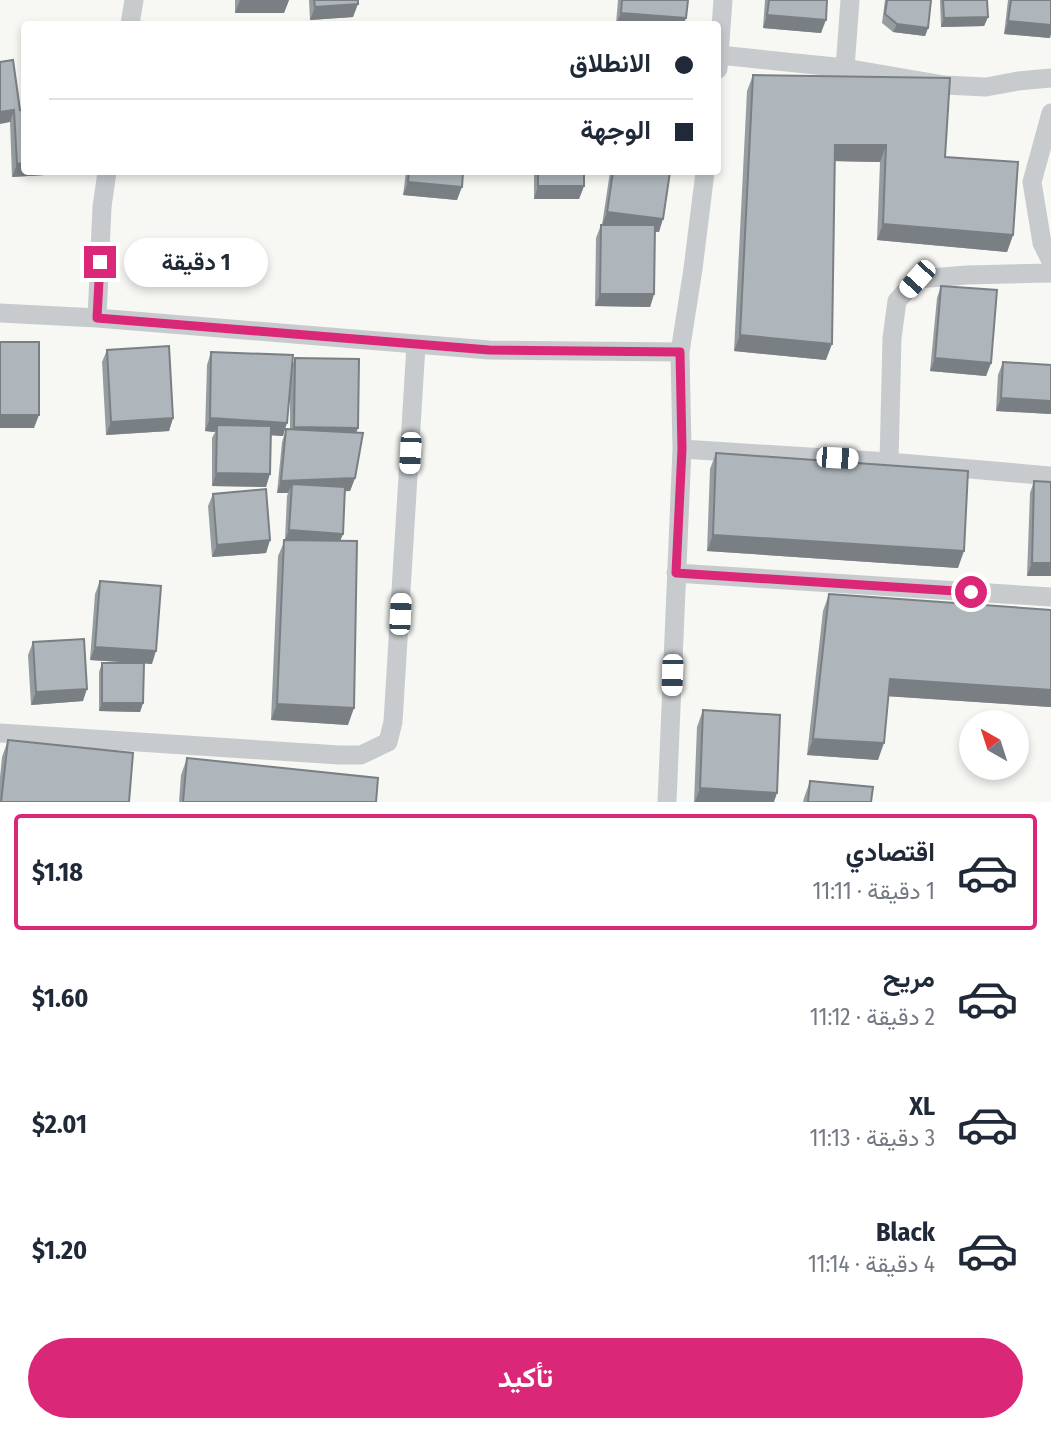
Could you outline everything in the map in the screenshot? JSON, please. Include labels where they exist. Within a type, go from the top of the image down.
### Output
[{"type":"street","points":[[130,21],[134,0]]},
{"type":"street","points":[[721,25],[723,0]]},
{"type":"street","points":[[845,68],[850,0]]},
{"type":"street","points":[[721,62],[845,68],[944,85],[986,87],[1051,78]]},
{"type":"street","points":[[1051,113],[1032,182],[1042,243],[1051,261]]},
{"type":"street","points":[[97,318],[102,207],[107,175]]},
{"type":"street","points":[[667,802],[682,449],[680,352],[705,175]]},
{"type":"street","points":[[889,462],[892,338],[897,301],[917,279],[967,275],[1051,274]]},
{"type":"street","points":[[0,313],[97,318],[489,350],[680,352]]},
{"type":"street","points":[[0,733],[339,755],[361,755],[388,742],[393,722],[416,345]]},
{"type":"street","points":[[682,449],[889,462],[1051,476]]},
{"type":"street","points":[[676,573],[1051,597]]},
{"type":"building","points":[[314,0],[358,0],[358,4],[315,7]]},
{"type":"building","points":[[622,0],[688,0],[686,18],[621,13]]},
{"type":"building","points":[[769,0],[827,0],[826,20],[767,15]]},
{"type":"building","points":[[887,0],[931,0],[928,28],[897,24],[885,14]]},
{"type":"building","points":[[943,0],[987,0],[988,17],[944,18]]},
{"type":"building","points":[[1011,0],[1051,0],[1051,25],[1008,21]]},
{"type":"building","points":[[13,60],[21,110],[21,163],[17,164],[14,110],[0,112],[0,62]]},
{"type":"building","points":[[753,75],[950,78],[945,157],[1018,162],[1013,235],[883,224],[886,145],[835,145],[832,344],[740,335]]},
{"type":"building","points":[[409,175],[463,175],[462,187],[408,182]]},
{"type":"building","points":[[538,175],[584,175],[584,186],[538,186]]},
{"type":"building","points":[[613,175],[670,175],[663,219],[607,212]]},
{"type":"building","points":[[601,225],[655,225],[654,294],[600,294]]},
{"type":"building","points":[[941,286],[997,290],[991,363],[935,358]]},
{"type":"building","points":[[0,342],[39,342],[39,415],[0,415]]},
{"type":"building","points":[[169,346],[173,418],[111,422],[107,350]]},
{"type":"building","points":[[211,352],[293,355],[287,423],[210,418]]},
{"type":"building","points":[[295,358],[359,359],[358,428],[294,427]]},
{"type":"building","points":[[1003,362],[1051,365],[1051,401],[1001,398]]},
{"type":"building","points":[[217,425],[271,426],[270,474],[216,473]]},
{"type":"building","points":[[286,429],[363,433],[355,478],[281,481]]},
{"type":"building","points":[[716,453],[968,471],[964,551],[713,535]]},
{"type":"building","points":[[1034,481],[1051,482],[1051,563],[1032,563]]},
{"type":"building","points":[[292,484],[345,487],[343,534],[289,530]]},
{"type":"building","points":[[266,489],[270,540],[217,545],[213,494]]},
{"type":"building","points":[[284,540],[357,541],[354,708],[277,704]]},
{"type":"building","points":[[100,581],[161,586],[156,651],[95,647]]},
{"type":"building","points":[[829,594],[1051,610],[1051,690],[890,679],[884,743],[813,739]]},
{"type":"building","points":[[84,639],[87,689],[36,692],[33,642]]},
{"type":"building","points":[[102,663],[144,663],[143,703],[102,703]]},
{"type":"building","points":[[703,710],[780,715],[777,793],[700,788]]},
{"type":"building","points":[[8,740],[133,753],[129,802],[1,802]]},
{"type":"building","points":[[187,758],[378,778],[376,802],[183,802]]},
{"type":"building","points":[[810,781],[873,787],[871,802],[808,802]]},
{"type":"route","points":[[100,262],[97,318],[489,350],[680,352],[682,449],[676,573],[971,592]]}]
